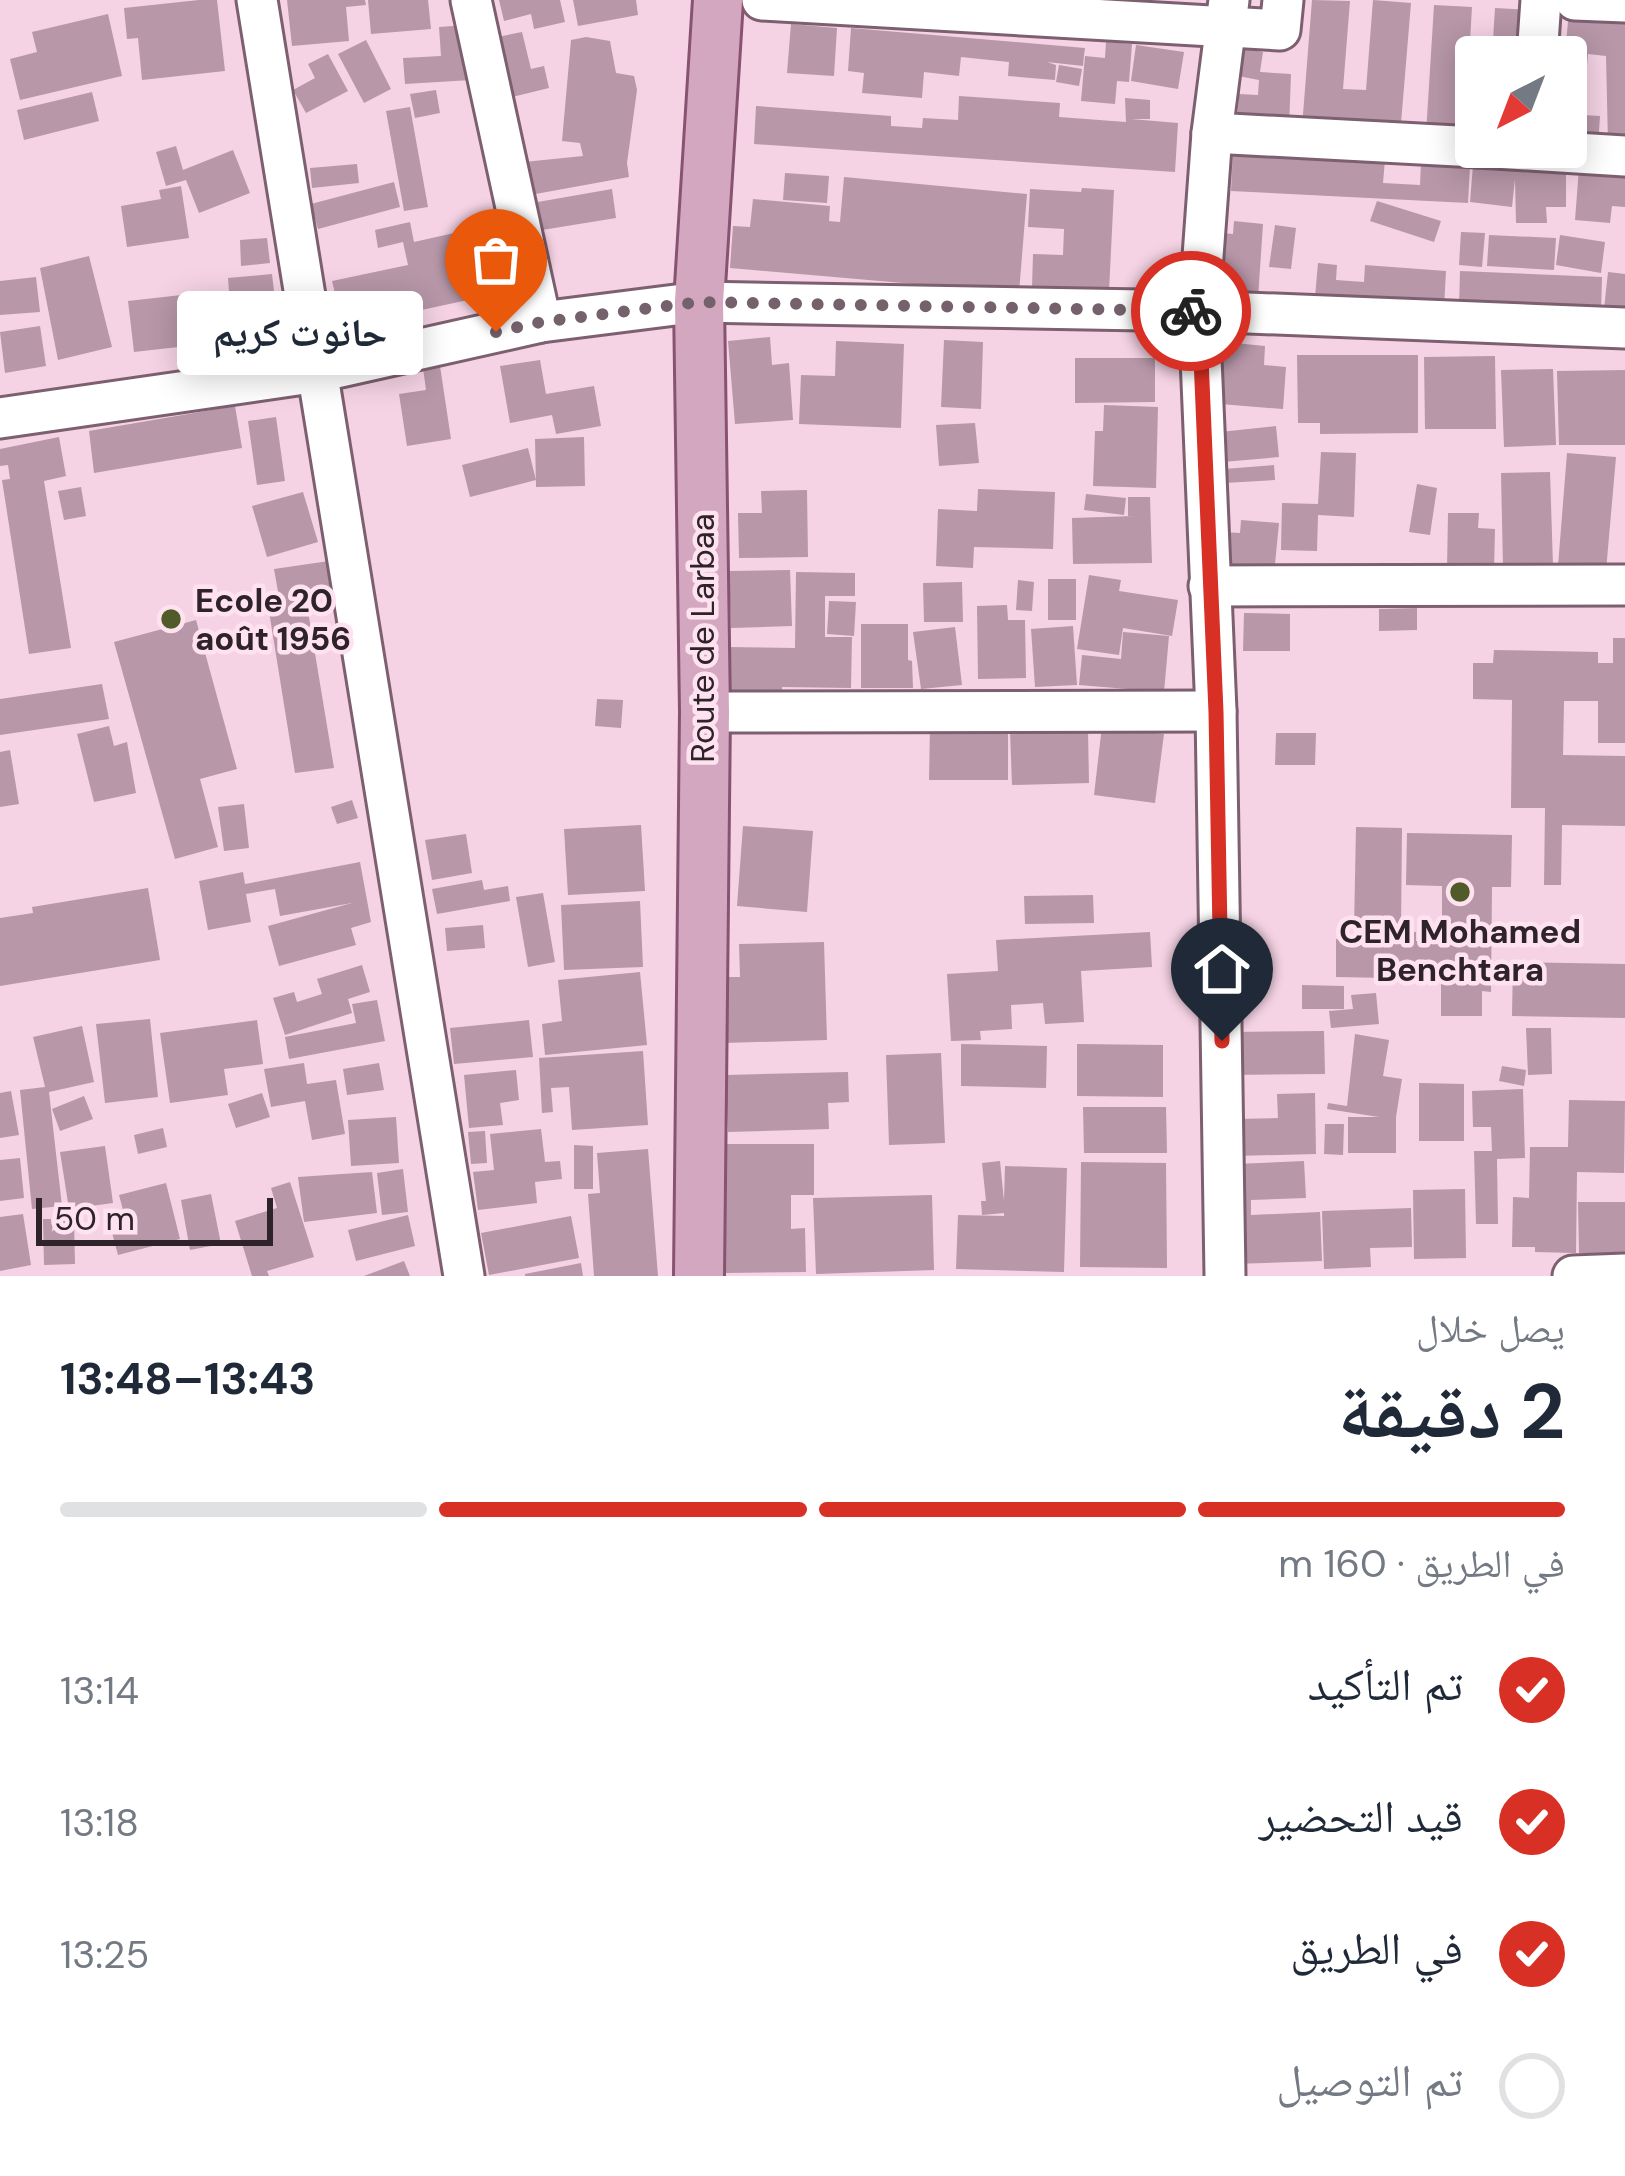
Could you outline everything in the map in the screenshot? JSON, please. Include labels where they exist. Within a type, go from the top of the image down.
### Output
[{"type":"main road","name":"Route de Larbaa","points":[[700,1276],[705,712],[699,302],[718,0]]},
{"type":"street","points":[[257,0],[464,1276]]},
{"type":"street","points":[[471,0],[541,322]]},
{"type":"street","points":[[762,0],[1228,14],[1280,30],[1282,0]]},
{"type":"street","points":[[1538,36],[1540,0]]},
{"type":"street","points":[[1575,0],[1625,2]]},
{"type":"street","points":[[1226,1276],[1216,712],[1199,311],[1212,133],[1228,14]]},
{"type":"street","points":[[1212,133],[1455,146]]},
{"type":"street","points":[[1587,153],[1625,157]]},
{"type":"street","points":[[0,418],[318,372],[541,322],[699,302],[1199,311],[1625,328]]},
{"type":"street","points":[[1209,586],[1625,585]]},
{"type":"street","points":[[705,712],[1216,712]]},
{"type":"street","points":[[1573,1276],[1625,1274]]},
{"type":"building","points":[[217,0],[225,71],[142,80],[138,38],[127,39],[124,8]]},
{"type":"building","points":[[287,0],[365,0],[366,5],[346,7],[349,41],[292,46]]},
{"type":"building","points":[[368,0],[428,0],[431,29],[371,34]]},
{"type":"building","points":[[499,0],[560,0],[565,22],[534,29],[531,14],[504,21]]},
{"type":"building","points":[[573,0],[636,0],[638,15],[578,26]]},
{"type":"building","points":[[1312,0],[1350,1],[1343,89],[1366,90],[1373,0],[1411,3],[1400,135],[1302,127]]},
{"type":"building","points":[[1434,5],[1472,7],[1470,36],[1455,36],[1455,136],[1426,134]]},
{"type":"building","points":[[1495,8],[1533,10],[1531,36],[1493,36]]},
{"type":"building","points":[[1569,10],[1625,15],[1625,146],[1608,144],[1606,56],[1588,54],[1587,66],[1587,36],[1567,36]]},
{"type":"building","points":[[108,14],[122,76],[20,100],[10,59],[37,52],[32,32]]},
{"type":"building","points":[[791,24],[837,28],[834,76],[787,73]]},
{"type":"building","points":[[467,25],[471,80],[405,84],[403,58],[441,56],[439,27]]},
{"type":"building","points":[[851,28],[1085,48],[1083,66],[1047,62],[1056,65],[1055,80],[1008,76],[1009,62],[961,57],[959,76],[924,72],[922,98],[862,93],[864,73],[848,71]]},
{"type":"building","points":[[522,32],[531,69],[544,66],[549,88],[496,101],[483,40]]},
{"type":"building","points":[[366,40],[391,89],[364,103],[338,54]]},
{"type":"building","points":[[571,40],[610,41],[616,73],[634,76],[637,90],[629,177],[530,195],[524,162],[583,156],[580,143],[562,141]]},
{"type":"building","points":[[1106,42],[1132,44],[1129,82],[1117,81],[1115,104],[1081,101],[1085,56],[1105,58]]},
{"type":"building","points":[[1136,45],[1184,52],[1178,89],[1131,81]]},
{"type":"building","points":[[1243,48],[1263,52],[1260,72],[1291,74],[1289,128],[1237,126],[1239,94],[1258,95],[1259,80],[1238,76]]},
{"type":"building","points":[[328,54],[348,91],[306,113],[293,90],[315,78],[308,64]]},
{"type":"building","points":[[1059,65],[1082,69],[1079,86],[1056,82]]},
{"type":"building","points":[[436,90],[440,113],[415,118],[410,94]]},
{"type":"building","points":[[92,92],[99,121],[24,140],[17,110]]},
{"type":"building","points":[[959,96],[1060,103],[1059,117],[1126,122],[1125,98],[1150,100],[1150,119],[1131,119],[1178,123],[1175,172],[754,144],[756,106],[891,116],[891,126],[922,128],[923,118],[958,120]]},
{"type":"building","points":[[410,107],[428,207],[404,211],[386,111]]},
{"type":"building","points":[[1587,115],[1600,116],[1598,146],[1587,145]]},
{"type":"building","points":[[176,146],[183,170],[233,150],[250,193],[199,213],[186,180],[166,186],[156,152]]},
{"type":"building","points":[[1233,151],[1385,160],[1383,183],[1420,185],[1421,162],[1470,168],[1468,203],[1231,191]]},
{"type":"building","points":[[357,164],[359,183],[312,188],[310,168]]},
{"type":"building","points":[[1473,168],[1566,171],[1566,207],[1546,207],[1547,223],[1516,223],[1515,179],[1512,207],[1470,202]]},
{"type":"building","points":[[1579,168],[1625,172],[1625,207],[1612,206],[1610,223],[1575,220]]},
{"type":"building","points":[[785,173],[829,176],[827,203],[783,200]]},
{"type":"building","points":[[844,177],[1027,194],[1019,293],[730,268],[733,226],[750,227],[753,199],[830,206],[829,221],[840,222]]},
{"type":"building","points":[[394,182],[400,207],[318,229],[311,204]]},
{"type":"building","points":[[181,186],[189,238],[127,247],[121,206],[161,199],[159,190]]},
{"type":"building","points":[[1082,188],[1114,190],[1109,291],[1032,287],[1033,254],[1063,255],[1064,229],[1028,227],[1030,189],[1081,192]]},
{"type":"building","points":[[612,189],[616,218],[536,231],[532,203]]},
{"type":"building","points":[[1377,201],[1441,221],[1434,242],[1370,221]]},
{"type":"building","points":[[1234,221],[1263,224],[1258,299],[1207,296],[1211,232],[1233,234]]},
{"type":"building","points":[[410,222],[414,242],[463,231],[477,298],[343,327],[332,281],[408,265],[403,242],[378,248],[375,230]]},
{"type":"building","points":[[1275,225],[1296,228],[1291,269],[1269,267]]},
{"type":"building","points":[[1461,232],[1485,233],[1482,267],[1459,265]]},
{"type":"building","points":[[1489,235],[1556,238],[1554,270],[1487,266]]},
{"type":"building","points":[[1560,235],[1605,242],[1601,273],[1556,265]]},
{"type":"building","points":[[267,238],[270,263],[241,266],[240,240]]},
{"type":"building","points":[[89,256],[112,347],[58,360],[40,268]]},
{"type":"building","points":[[510,258],[515,316],[488,318],[483,261]]},
{"type":"building","points":[[1318,263],[1337,265],[1336,280],[1364,282],[1365,265],[1446,271],[1444,308],[1315,297]]},
{"type":"building","points":[[1460,271],[1602,277],[1601,314],[1459,308]]},
{"type":"building","points":[[1608,272],[1625,274],[1625,311],[1604,309]]},
{"type":"building","points":[[272,274],[276,308],[266,309],[268,335],[213,340],[209,294],[229,292],[228,278]]},
{"type":"building","points":[[36,277],[40,312],[0,315],[0,281]]},
{"type":"building","points":[[199,293],[205,344],[134,352],[128,301]]},
{"type":"building","points":[[40,326],[46,366],[5,373],[0,332]]},
{"type":"building","points":[[770,337],[772,365],[789,363],[793,420],[735,424],[728,341]]},
{"type":"building","points":[[944,340],[983,342],[981,409],[941,407]]},
{"type":"building","points":[[836,341],[904,344],[901,428],[799,424],[801,375],[835,376]]},
{"type":"building","points":[[1225,342],[1265,346],[1264,365],[1286,367],[1283,409],[1220,404]]},
{"type":"building","points":[[1297,355],[1418,355],[1418,433],[1320,434],[1320,423],[1298,423]]},
{"type":"building","points":[[1495,356],[1496,429],[1425,429],[1424,357]]},
{"type":"building","points":[[1075,358],[1155,358],[1155,402],[1075,403]]},
{"type":"building","points":[[540,360],[546,394],[594,386],[601,426],[556,434],[552,415],[510,423],[500,366]]},
{"type":"building","points":[[440,366],[451,439],[407,446],[399,394],[426,390],[423,368]]},
{"type":"building","points":[[1553,369],[1556,445],[1504,447],[1501,370]]},
{"type":"building","points":[[1625,370],[1625,445],[1559,445],[1557,371]]},
{"type":"building","points":[[1104,405],[1158,407],[1156,488],[1093,486],[1095,431],[1103,431]]},
{"type":"building","points":[[235,406],[242,448],[94,473],[89,431]]},
{"type":"building","points":[[276,417],[285,481],[257,485],[248,421]]},
{"type":"building","points":[[975,423],[979,463],[939,466],[936,425]]},
{"type":"building","points":[[1276,426],[1279,457],[1223,462],[1220,432]]},
{"type":"building","points":[[59,437],[66,476],[44,481],[71,648],[29,654],[2,480],[10,479],[8,465],[0,466],[0,449]]},
{"type":"building","points":[[584,437],[585,486],[536,487],[535,439]]},
{"type":"building","points":[[528,448],[536,480],[470,497],[462,465]]},
{"type":"building","points":[[1321,452],[1356,453],[1354,517],[1318,515],[1317,551],[1281,550],[1282,503],[1318,504]]},
{"type":"building","points":[[1567,453],[1616,457],[1606,571],[1558,566]]},
{"type":"building","points":[[1274,465],[1275,480],[1225,483],[1224,469]]},
{"type":"building","points":[[1550,472],[1553,566],[1503,567],[1501,473]]},
{"type":"building","points":[[1417,484],[1437,488],[1430,535],[1409,532]]},
{"type":"building","points":[[81,487],[86,516],[64,520],[58,491]]},
{"type":"building","points":[[978,489],[1055,492],[1053,549],[974,547],[973,568],[936,566],[938,509],[977,511]]},
{"type":"building","points":[[807,490],[808,557],[739,558],[738,513],[762,513],[761,491]]},
{"type":"building","points":[[303,492],[318,542],[267,557],[252,506]]},
{"type":"building","points":[[1086,494],[1126,498],[1124,515],[1084,510]]},
{"type":"building","points":[[1128,497],[1150,497],[1152,563],[1073,564],[1072,518],[1135,516],[1128,516]]},
{"type":"building","points":[[1448,513],[1479,513],[1478,528],[1495,529],[1494,571],[1447,570]]},
{"type":"building","points":[[1241,520],[1279,523],[1274,574],[1220,569],[1223,532],[1240,533]]},
{"type":"building","points":[[329,561],[333,593],[306,599],[334,768],[295,773],[268,605],[280,603],[274,569]]},
{"type":"building","points":[[790,570],[792,626],[731,628],[729,571]]},
{"type":"building","points":[[796,572],[855,573],[855,596],[825,596],[825,637],[852,637],[851,688],[782,687],[782,694],[725,694],[726,647],[795,648]]},
{"type":"building","points":[[1089,575],[1121,580],[1119,591],[1178,600],[1172,636],[1123,628],[1119,655],[1077,649]]},
{"type":"building","points":[[1048,579],[1076,579],[1076,620],[1048,620]]},
{"type":"building","points":[[1018,580],[1034,582],[1032,611],[1016,610]]},
{"type":"building","points":[[962,582],[963,622],[924,622],[923,583]]},
{"type":"building","points":[[829,601],[856,602],[854,636],[827,634]]},
{"type":"building","points":[[1007,605],[1008,620],[1025,620],[1026,678],[978,679],[977,606]]},
{"type":"building","points":[[1417,608],[1417,630],[1379,631],[1379,609]]},
{"type":"building","points":[[1244,613],[1290,614],[1290,651],[1243,651]]},
{"type":"building","points":[[196,620],[237,769],[200,779],[218,847],[175,859],[114,642]]},
{"type":"building","points":[[861,624],[908,624],[913,688],[861,688]]},
{"type":"building","points":[[1073,626],[1077,685],[1035,687],[1031,629]]},
{"type":"building","points":[[955,627],[962,685],[921,689],[913,632]]},
{"type":"building","points":[[1123,632],[1169,636],[1164,692],[1079,685],[1082,655],[1121,659]]},
{"type":"building","points":[[1613,638],[1625,638],[1625,743],[1598,743],[1598,701],[1564,701],[1563,755],[1625,756],[1625,826],[1562,825],[1561,885],[1544,885],[1545,808],[1511,808],[1512,700],[1473,699],[1473,663],[1493,663],[1494,650],[1598,652],[1598,663],[1613,663]]},
{"type":"building","points":[[102,684],[109,719],[0,735],[0,699]]},
{"type":"building","points":[[597,699],[623,700],[621,728],[595,726]]},
{"type":"building","points":[[109,726],[114,746],[127,742],[136,793],[94,802],[77,734]]},
{"type":"building","points":[[1102,726],[1164,734],[1155,803],[1094,795]]},
{"type":"building","points":[[930,727],[1008,728],[1008,780],[929,780]]},
{"type":"building","points":[[1088,729],[1089,783],[1012,785],[1010,730]]},
{"type":"building","points":[[1276,733],[1316,733],[1315,765],[1275,765]]},
{"type":"building","points":[[10,750],[19,804],[0,807],[0,752]]},
{"type":"building","points":[[352,800],[358,818],[337,824],[331,807]]},
{"type":"building","points":[[244,804],[249,848],[224,851],[218,807]]},
{"type":"building","points":[[641,825],[645,891],[568,895],[564,829]]},
{"type":"building","points":[[743,826],[813,831],[807,912],[737,906]]},
{"type":"building","points":[[1356,827],[1402,828],[1401,930],[1354,929]]},
{"type":"building","points":[[1407,833],[1512,835],[1511,887],[1492,887],[1491,992],[1482,991],[1482,1016],[1441,1016],[1441,979],[1336,977],[1336,939],[1366,940],[1366,931],[1416,932],[1416,941],[1442,941],[1442,886],[1406,885]]},
{"type":"building","points":[[466,834],[472,873],[432,880],[425,840]]},
{"type":"building","points":[[360,862],[371,922],[351,928],[356,945],[279,966],[268,926],[352,903],[280,916],[275,889],[246,894],[251,922],[208,930],[199,881],[243,872],[245,884]]},
{"type":"building","points":[[482,880],[484,890],[508,886],[510,901],[437,914],[432,889]]},
{"type":"building","points":[[148,888],[160,960],[0,986],[0,918],[33,913],[32,907]]},
{"type":"building","points":[[543,893],[555,962],[528,967],[516,897]]},
{"type":"building","points":[[1093,895],[1094,923],[1025,924],[1024,896]]},
{"type":"building","points":[[640,901],[643,967],[564,970],[561,905]]},
{"type":"building","points":[[483,925],[485,948],[447,951],[445,928]]},
{"type":"building","points":[[1150,932],[1152,967],[1081,971],[1084,1022],[1045,1024],[1043,1003],[1011,1005],[1012,1029],[980,1031],[981,1040],[951,1041],[947,974],[998,971],[996,940]]},
{"type":"building","points":[[824,942],[827,1040],[724,1043],[722,977],[740,977],[739,944]]},
{"type":"building","points":[[1513,962],[1625,964],[1625,1018],[1512,1016]]},
{"type":"building","points":[[362,965],[370,992],[348,999],[352,1013],[285,1035],[273,998],[294,992],[297,1002],[322,994],[317,979]]},
{"type":"building","points":[[640,972],[647,1045],[545,1055],[542,1024],[562,1021],[558,980]]},
{"type":"building","points":[[1302,985],[1344,986],[1344,1009],[1302,1009]]},
{"type":"building","points":[[1376,993],[1379,1024],[1331,1028],[1329,1011],[1353,1009],[1351,995]]},
{"type":"building","points":[[377,1000],[385,1041],[289,1059],[285,1037],[356,1023],[352,1004]]},
{"type":"building","points":[[150,1019],[158,1097],[105,1103],[96,1024]]},
{"type":"building","points":[[257,1020],[263,1064],[224,1069],[228,1095],[170,1103],[160,1033]]},
{"type":"building","points":[[529,1020],[533,1057],[454,1064],[450,1028]]},
{"type":"building","points":[[82,1026],[94,1082],[49,1092],[62,1206],[32,1209],[20,1090],[45,1087],[33,1037]]},
{"type":"building","points":[[1526,1028],[1551,1028],[1552,1074],[1528,1075]]},
{"type":"building","points":[[1324,1031],[1325,1074],[1227,1075],[1227,1032]]},
{"type":"building","points":[[1355,1034],[1389,1040],[1383,1076],[1402,1079],[1396,1153],[1348,1153],[1348,1117],[1379,1117],[1327,1109],[1328,1103],[1347,1106]]},
{"type":"building","points":[[961,1044],[1047,1046],[1046,1088],[961,1086]]},
{"type":"building","points":[[1077,1044],[1163,1045],[1163,1097],[1077,1096]]},
{"type":"building","points":[[643,1051],[648,1125],[572,1130],[569,1087],[551,1088],[553,1112],[542,1113],[539,1058]]},
{"type":"building","points":[[941,1053],[945,1143],[889,1145],[886,1055]]},
{"type":"building","points":[[304,1063],[307,1084],[336,1080],[345,1134],[312,1140],[305,1101],[271,1107],[264,1069]]},
{"type":"building","points":[[379,1063],[384,1090],[347,1095],[343,1069]]},
{"type":"building","points":[[1502,1066],[1526,1070],[1524,1086],[1499,1081]]},
{"type":"building","points":[[516,1070],[519,1100],[500,1103],[503,1125],[469,1128],[464,1075]]},
{"type":"building","points":[[848,1072],[849,1102],[828,1103],[829,1129],[728,1132],[726,1075]]},
{"type":"building","points":[[1419,1083],[1464,1084],[1464,1141],[1419,1141]]},
{"type":"building","points":[[1523,1089],[1525,1158],[1497,1159],[1498,1224],[1476,1224],[1474,1151],[1492,1151],[1491,1127],[1473,1127],[1472,1091]]},
{"type":"building","points":[[11,1091],[19,1135],[0,1138],[0,1093]]},
{"type":"building","points":[[262,1093],[270,1117],[236,1128],[228,1104]]},
{"type":"building","points":[[1315,1093],[1316,1154],[1237,1156],[1236,1119],[1278,1118],[1277,1094]]},
{"type":"building","points":[[84,1096],[93,1119],[60,1131],[52,1109]]},
{"type":"building","points":[[1569,1100],[1625,1101],[1624,1173],[1577,1172],[1576,1253],[1512,1247],[1513,1197],[1529,1198],[1530,1147],[1568,1147]]},
{"type":"building","points":[[1083,1107],[1166,1107],[1167,1153],[1084,1153]]},
{"type":"building","points":[[396,1117],[399,1163],[351,1166],[348,1120]]},
{"type":"building","points":[[1325,1124],[1344,1124],[1343,1155],[1324,1154]]},
{"type":"building","points":[[163,1128],[167,1147],[138,1154],[134,1135]]},
{"type":"building","points":[[541,1129],[545,1162],[560,1161],[562,1179],[535,1182],[537,1203],[478,1210],[473,1172],[494,1170],[490,1134]]},
{"type":"building","points":[[485,1131],[487,1163],[471,1164],[468,1132]]},
{"type":"building","points":[[725,1144],[814,1144],[814,1195],[791,1195],[791,1229],[805,1228],[806,1272],[726,1273]]},
{"type":"building","points":[[574,1145],[593,1146],[593,1189],[574,1189]]},
{"type":"building","points":[[105,1146],[113,1203],[69,1209],[60,1152]]},
{"type":"building","points":[[648,1149],[658,1276],[594,1276],[588,1194],[600,1193],[597,1153]]},
{"type":"building","points":[[20,1158],[24,1198],[0,1201],[0,1160]]},
{"type":"building","points":[[1000,1161],[1004,1201],[1005,1166],[1067,1168],[1064,1272],[956,1269],[958,1215],[1004,1216],[982,1215],[981,1201],[986,1201],[982,1163]]},
{"type":"building","points":[[1304,1161],[1306,1198],[1251,1200],[1251,1215],[1320,1212],[1322,1261],[1233,1264],[1236,1164]]},
{"type":"building","points":[[1081,1162],[1166,1163],[1167,1268],[1080,1267]]},
{"type":"building","points":[[403,1169],[408,1212],[382,1215],[377,1173]]},
{"type":"building","points":[[372,1172],[377,1213],[304,1222],[298,1177]]},
{"type":"building","points":[[290,1182],[314,1257],[267,1271],[269,1276],[252,1276],[235,1221],[277,1208],[271,1188]]},
{"type":"building","points":[[166,1183],[180,1239],[118,1255],[110,1225],[126,1221],[119,1195]]},
{"type":"building","points":[[1465,1189],[1466,1258],[1414,1259],[1413,1190]]},
{"type":"building","points":[[211,1194],[221,1244],[190,1250],[181,1200]]},
{"type":"building","points":[[932,1195],[934,1270],[816,1274],[813,1198]]},
{"type":"building","points":[[1578,1202],[1625,1202],[1625,1253],[1579,1253]]},
{"type":"building","points":[[1411,1208],[1412,1247],[1370,1248],[1371,1267],[1324,1269],[1322,1211]]},
{"type":"building","points":[[23,1214],[31,1265],[0,1271],[0,1217]]},
{"type":"building","points":[[408,1215],[415,1246],[356,1261],[348,1230]]},
{"type":"building","points":[[571,1216],[579,1258],[489,1275],[481,1233]]},
{"type":"building","points":[[43,1219],[74,1219],[75,1264],[44,1265]]},
{"type":"building","points":[[404,1261],[410,1276],[364,1276]]},
{"type":"building","points":[[581,1263],[583,1276],[525,1276],[525,1274]]},
{"type":"way so far","points":[[496,332],[699,302],[1191,311]]},
{"type":"place","name":"حانوت كريم","points":[[496,332]]},
{"type":"place","name":"Ecole 20 août 1956","points":[[171,619]]},
{"type":"place","name":"CEM Mohamed Benchtara","points":[[1460,892]]},
{"type":"route","points":[[1191,311],[1199,311],[1216,712],[1222,1041]]}]
